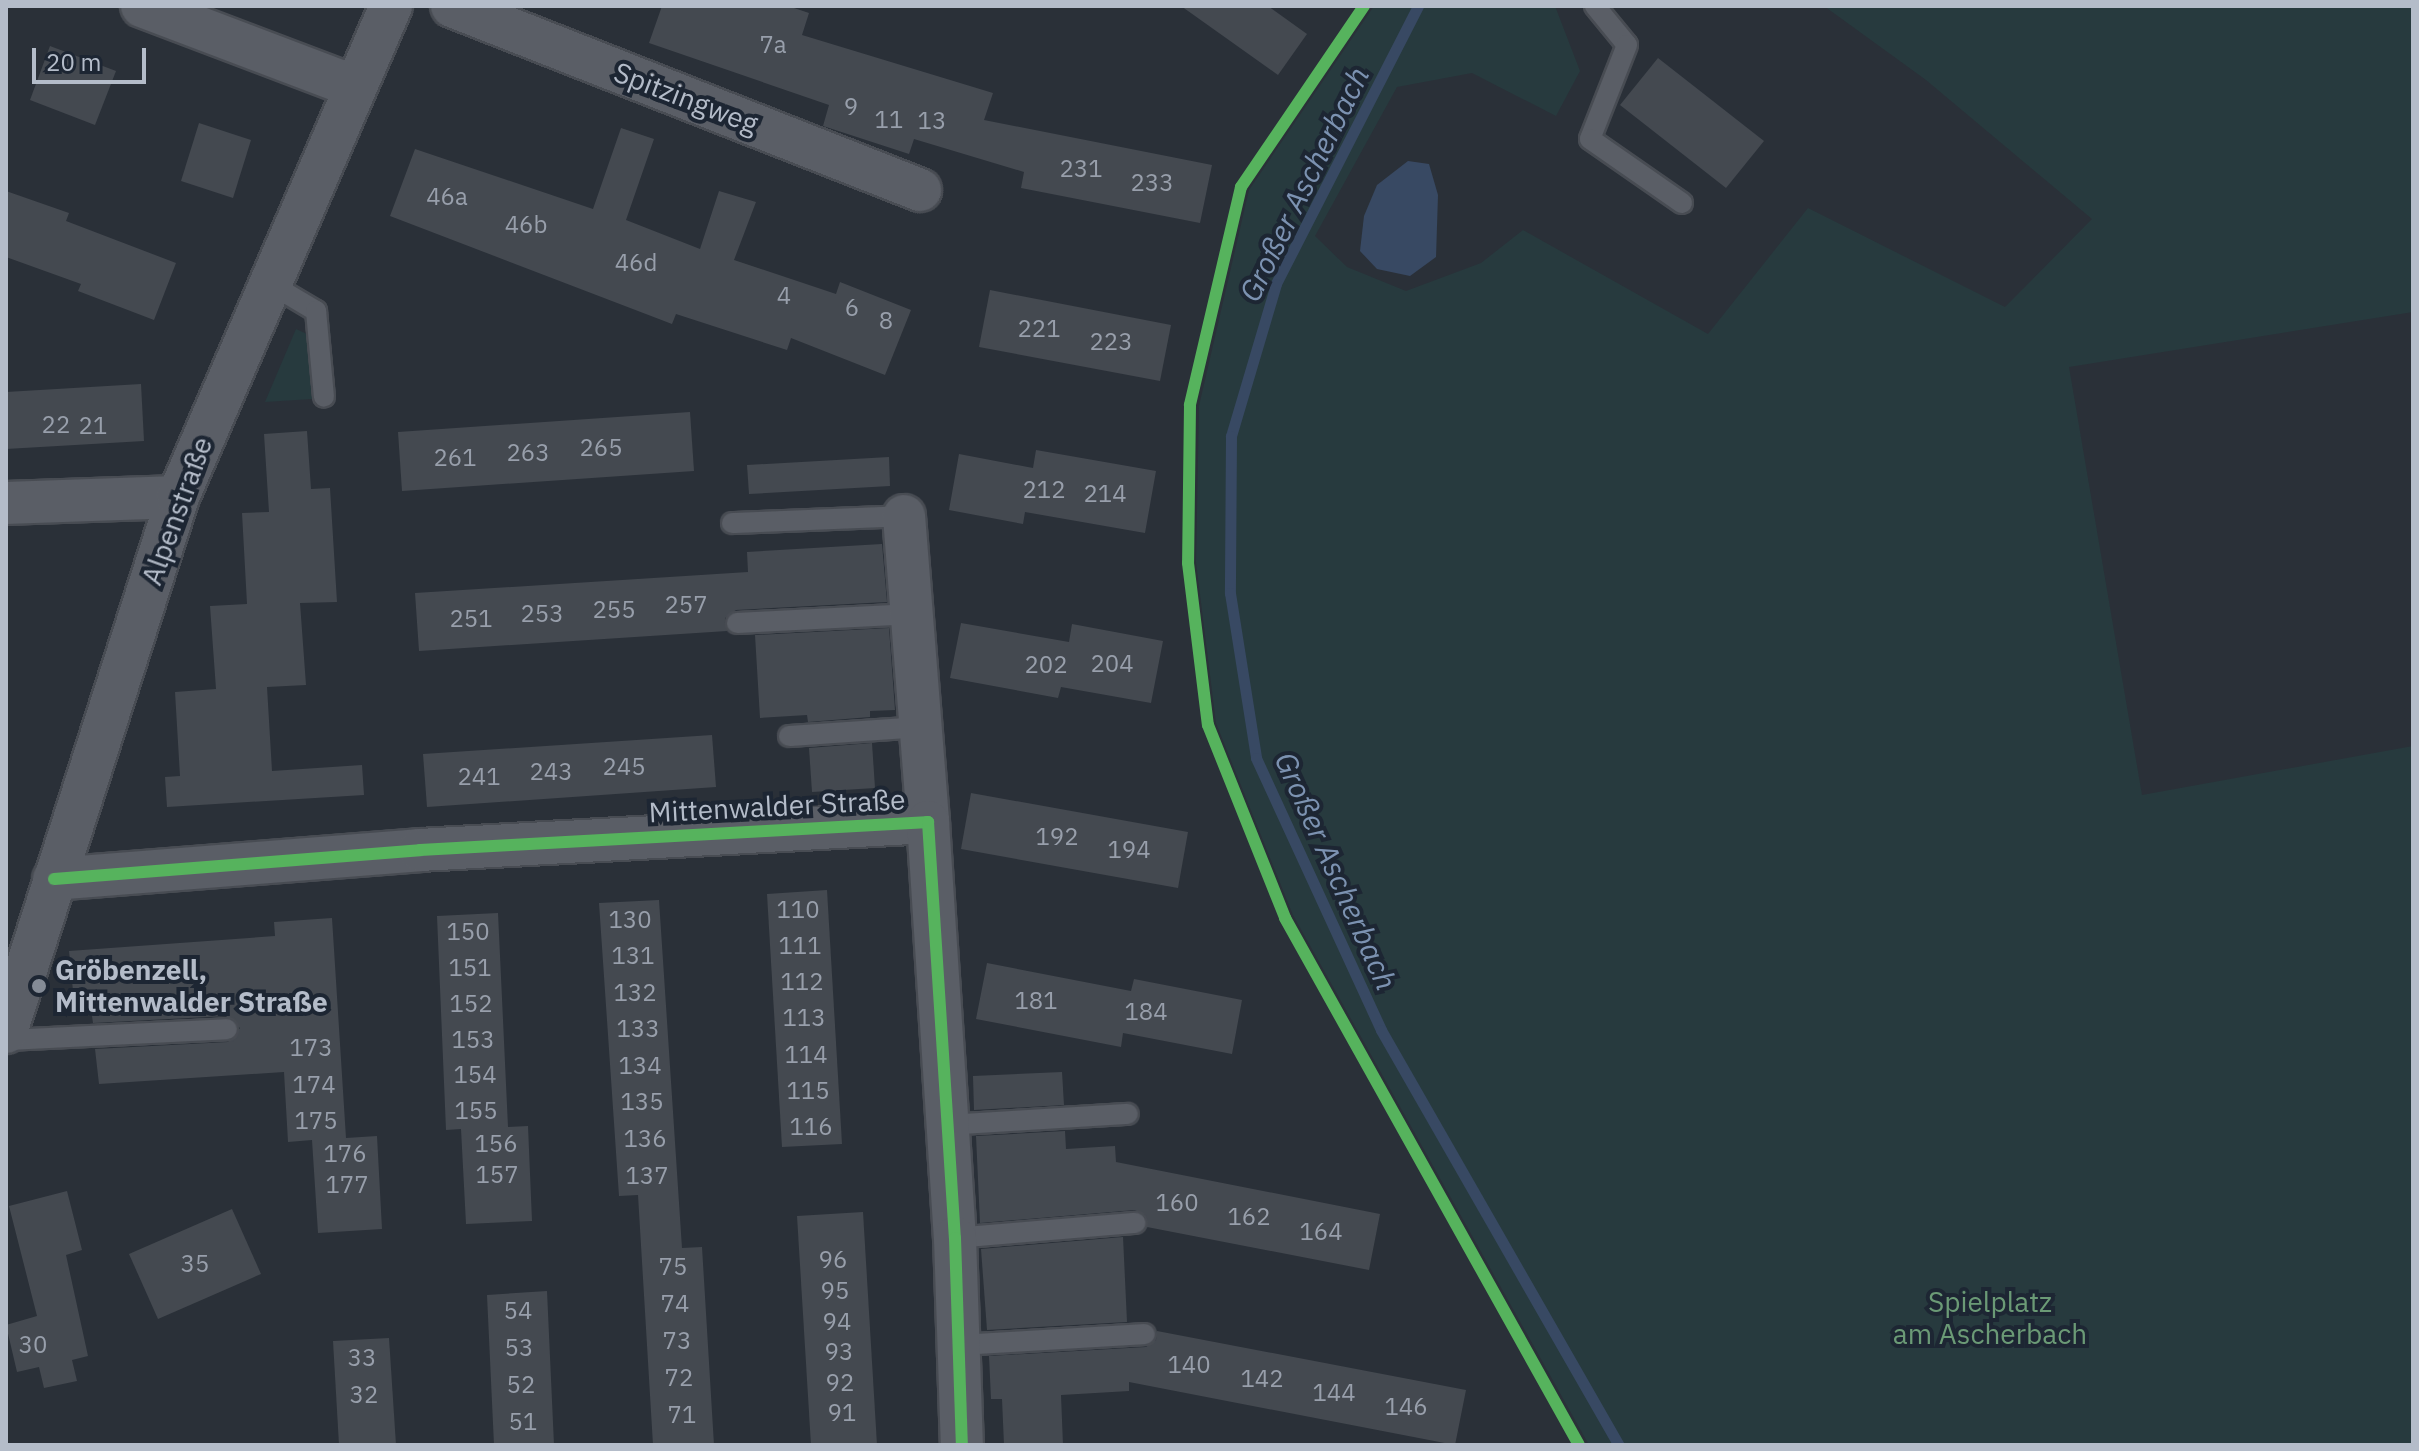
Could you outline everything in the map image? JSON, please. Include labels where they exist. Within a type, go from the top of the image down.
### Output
[{"type":"street","points":[[142,6],[353,86]]},
{"type":"street","name":"Alpenstraße","points":[[6,1032],[178,497],[353,86],[391,6]]},
{"type":"street","name":"Spitzingweg","points":[[452,6],[920,190]]},
{"type":"street","points":[[6,503],[178,497]]},
{"type":"street","name":"Mittenwalder Straße","points":[[904,516],[922,727],[955,1238],[962,1445]]},
{"type":"street","name":"Mittenwalder Straße","points":[[54,879],[420,850],[928,822]]},
{"type":"lane","points":[[1595,6],[1627,45],[1590,139],[1682,203]]},
{"type":"lane","points":[[269,283],[316,311],[324,397]]},
{"type":"lane","points":[[732,523],[904,516]]},
{"type":"lane","points":[[737,623],[913,614]]},
{"type":"lane","points":[[789,736],[922,727]]},
{"type":"lane","points":[[6,1040],[227,1029]]},
{"type":"lane","points":[[946,1125],[1128,1114]]},
{"type":"lane","points":[[955,1238],[1135,1223]]},
{"type":"lane","points":[[961,1345],[1145,1334]]},
{"type":"green space","name":"Spielplatz am Ascherbach","points":[[1374,6],[1555,6],[1580,71],[1556,116],[1472,73],[1397,87],[1315,236],[1347,267],[1406,291],[1481,263],[1523,230],[1708,334],[1808,208],[2005,307],[2092,219],[1926,80],[1824,6],[2413,6],[2413,312],[2069,367],[2142,795],[2413,746],[2413,1445],[1589,1445],[1293,915],[1216,723],[1196,562],[1199,406],[1249,190]]},
{"type":"green space","points":[[296,329],[309,335],[312,399],[265,402]]},
{"type":"water","points":[[1408,161],[1429,164],[1438,195],[1436,257],[1410,276],[1377,269],[1360,251],[1364,216],[1377,185]]},
{"type":"building","points":[[662,6],[788,6],[809,13],[802,35],[993,93],[984,120],[1212,165],[1200,223],[1021,188],[1024,172],[914,139],[909,154],[823,126],[829,105],[649,43]]},
{"type":"building","points":[[1181,6],[1268,6],[1307,34],[1278,75]]},
{"type":"building","points":[[50,46],[116,71],[95,125],[30,100]]},
{"type":"building","points":[[1658,58],[1764,141],[1726,188],[1620,105]]},
{"type":"building","points":[[199,123],[251,140],[233,198],[181,181]]},
{"type":"building","points":[[621,128],[654,139],[626,220],[700,249],[719,191],[756,202],[734,260],[836,294],[840,282],[911,310],[885,375],[791,338],[787,350],[676,314],[672,324],[390,216],[415,149],[593,209]]},
{"type":"building","points":[[6,191],[69,213],[66,221],[176,263],[154,320],[78,291],[81,284],[6,257]]},
{"type":"building","points":[[990,290],[1171,325],[1160,381],[979,347]]},
{"type":"building","points":[[141,384],[144,441],[6,449],[6,392]]},
{"type":"building","points":[[690,412],[694,471],[402,491],[398,432]]},
{"type":"building","points":[[307,431],[311,489],[330,488],[337,602],[300,603],[306,685],[267,687],[272,771],[362,765],[364,795],[167,807],[165,777],[180,776],[175,692],[216,689],[210,606],[247,604],[242,513],[269,512],[264,434]]},
{"type":"building","points":[[1036,450],[1156,471],[1145,533],[1025,512],[1023,524],[949,510],[959,454],[1033,468]]},
{"type":"building","points":[[889,457],[890,486],[749,494],[747,465]]},
{"type":"building","points":[[882,544],[887,602],[736,610],[725,618],[727,631],[419,651],[415,593],[748,572],[747,552]]},
{"type":"building","points":[[961,623],[1069,642],[1072,624],[1163,641],[1151,703],[1061,687],[1058,698],[950,678]]},
{"type":"building","points":[[889,628],[895,710],[870,711],[870,717],[808,722],[807,715],[760,718],[755,635]]},
{"type":"building","points":[[712,735],[716,787],[427,807],[423,754]]},
{"type":"building","points":[[872,743],[875,788],[812,792],[809,748]]},
{"type":"building","points":[[971,793],[1188,832],[1178,888],[961,849]]},
{"type":"building","points":[[827,890],[842,1144],[782,1147],[767,894]]},
{"type":"building","points":[[659,900],[682,1248],[702,1247],[714,1445],[653,1445],[638,1195],[619,1196],[599,903]]},
{"type":"building","points":[[498,913],[508,1127],[528,1126],[532,1221],[466,1224],[461,1129],[446,1130],[437,916]]},
{"type":"building","points":[[332,918],[346,1138],[377,1136],[382,1229],[318,1233],[312,1140],[288,1142],[284,1072],[99,1084],[95,1049],[228,1042],[240,1028],[226,1016],[93,1023],[91,1009],[75,1011],[69,951],[275,936],[274,922]]},
{"type":"building","points":[[987,963],[1131,991],[1134,979],[1242,1000],[1232,1054],[1123,1033],[1121,1047],[976,1019]]},
{"type":"building","points":[[1062,1072],[1064,1105],[974,1110],[973,1076]]},
{"type":"building","points":[[1065,1131],[1066,1149],[1115,1146],[1116,1162],[1380,1214],[1369,1270],[1147,1227],[1145,1215],[1135,1210],[980,1223],[976,1136]]},
{"type":"building","points":[[67,1191],[82,1250],[66,1255],[88,1356],[72,1360],[77,1381],[44,1388],[39,1367],[17,1372],[6,1325],[37,1316],[9,1206]]},
{"type":"building","points":[[232,1209],[261,1274],[158,1319],[129,1254]]},
{"type":"building","points":[[863,1212],[877,1445],[811,1445],[797,1216]]},
{"type":"building","points":[[1123,1237],[1127,1322],[987,1330],[981,1249]]},
{"type":"building","points":[[547,1291],[554,1445],[494,1445],[487,1295]]},
{"type":"building","points":[[1157,1331],[1466,1390],[1455,1445],[1129,1382],[1129,1391],[1061,1395],[1063,1445],[1004,1445],[1002,1399],[991,1399],[989,1356],[1146,1347],[1156,1340]]},
{"type":"building","points":[[389,1338],[396,1445],[339,1445],[333,1341]]},
{"type":"waterway","name":"Großer Ascherbach","points":[[1418,6],[1276,284],[1231,436],[1230,593],[1256,758],[1381,1030],[1619,1445]]},
{"type":"cycle path","points":[[1364,6],[1241,187],[1190,405],[1188,563],[1208,725],[1285,918],[1579,1445]]},
{"type":"cycle path","points":[[54,879],[420,850],[928,822],[955,1238],[962,1445]]},
{"type":"place","name":"Gröbenzell, Mittenwalder Straße","points":[[39,986]]}]
